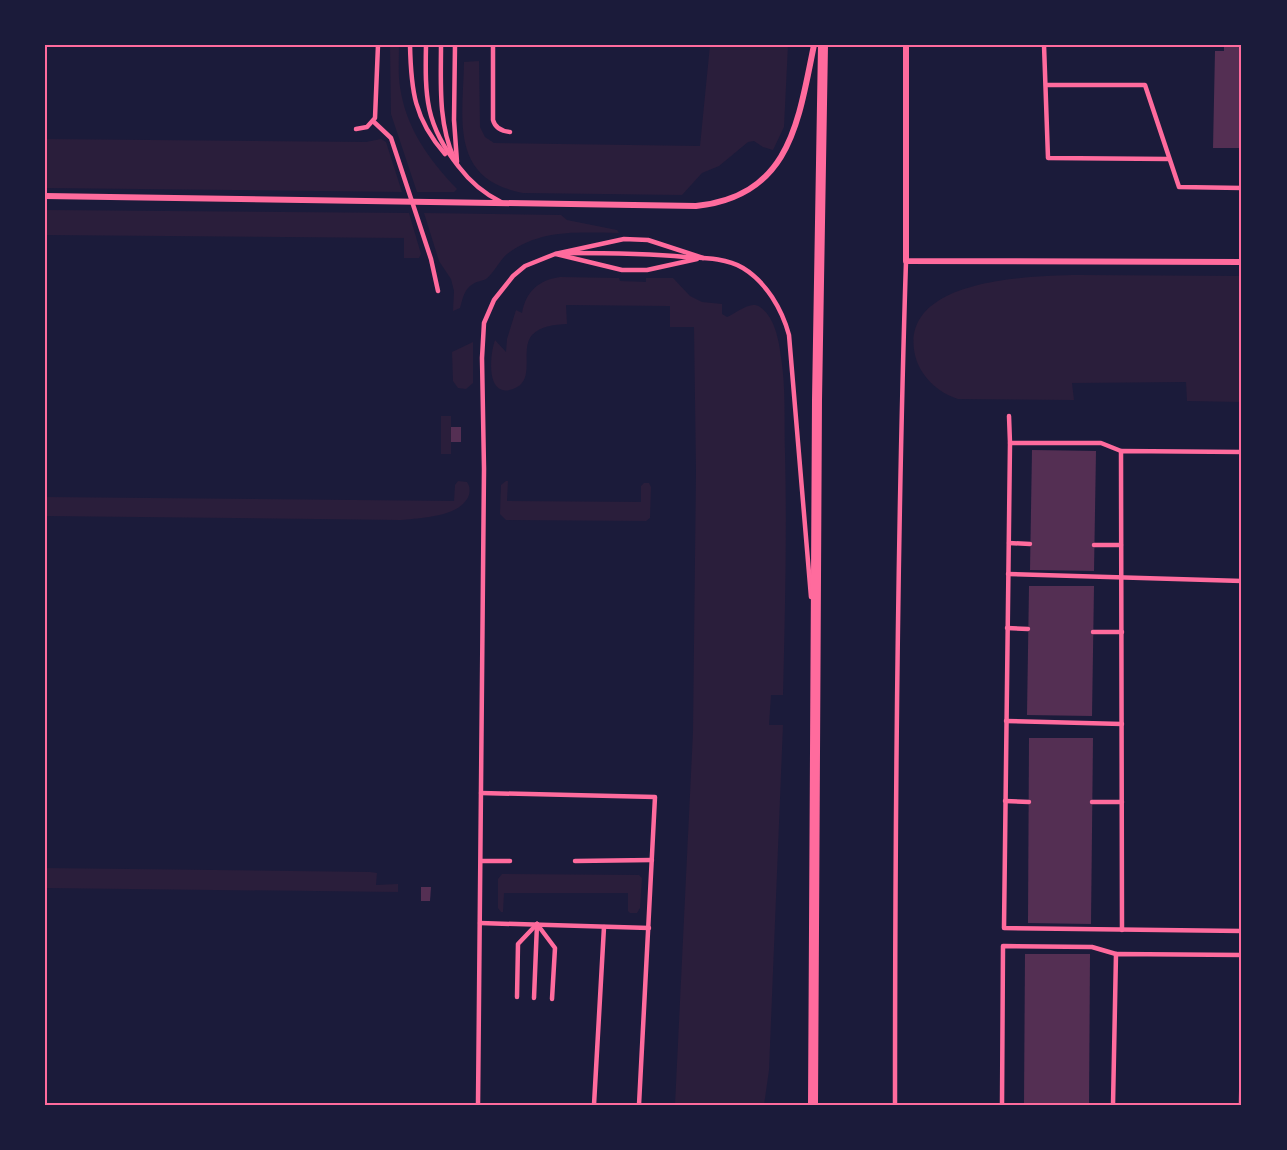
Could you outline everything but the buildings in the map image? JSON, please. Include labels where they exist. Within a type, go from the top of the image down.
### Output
[{"type":"street","points":[[45,196],[696,206],[726,201],[739,196],[764,179],[783,156],[795,126],[814,45]]},
{"type":"street","points":[[813,1105],[817,400],[824,45]]},
{"type":"street","points":[[906,45],[906,261],[1242,262]]},
{"type":"lane","points":[[356,129],[367,127],[374,122],[377,109],[378,45]]},
{"type":"lane","points":[[411,45],[411,81],[422,120],[433,141],[480,190],[505,203]]},
{"type":"lane","points":[[426,45],[427,100],[439,141],[458,166]]},
{"type":"lane","points":[[441,45],[443,120],[446,141],[458,166]]},
{"type":"lane","points":[[455,45],[454,120],[458,166]]},
{"type":"lane","points":[[494,45],[493,120],[498,129],[510,132]]},
{"type":"lane","points":[[1044,45],[1048,158],[1169,159]]},
{"type":"lane","points":[[1046,85],[1145,85],[1179,187],[1242,188]]},
{"type":"lane","points":[[374,122],[391,138],[431,258],[438,291]]},
{"type":"lane","points":[[478,1105],[483,343],[487,312],[501,288],[513,276],[525,266],[555,254],[624,239],[639,239],[703,258]]},
{"type":"lane","points":[[555,254],[634,253],[725,261],[751,274],[771,296],[786,326],[792,363],[816,657]]},
{"type":"lane","points":[[555,254],[622,270],[647,270],[703,258]]},
{"type":"lane","points":[[895,1105],[901,415],[906,261]]},
{"type":"lane","points":[[1009,416],[1004,928],[1242,931]]},
{"type":"lane","points":[[1010,443],[1101,443],[1121,451],[1242,452]]},
{"type":"lane","points":[[1121,451],[1122,930]]},
{"type":"lane","points":[[1009,543],[1030,544]]},
{"type":"lane","points":[[1094,544],[1121,545]]},
{"type":"lane","points":[[1008,574],[1242,581]]},
{"type":"lane","points":[[1007,628],[1028,629]]},
{"type":"lane","points":[[1093,632],[1122,632]]},
{"type":"lane","points":[[1006,721],[1122,724]]},
{"type":"lane","points":[[481,793],[656,797],[639,1105]]},
{"type":"lane","points":[[1005,801],[1029,802]]},
{"type":"lane","points":[[1092,802],[1122,802]]},
{"type":"lane","points":[[575,861],[652,860]]},
{"type":"lane","points":[[481,861],[510,861]]},
{"type":"lane","points":[[480,923],[649,928]]},
{"type":"lane","points":[[517,997],[518,944],[537,924]]},
{"type":"lane","points":[[534,998],[537,924]]},
{"type":"lane","points":[[537,924],[555,948],[552,999]]},
{"type":"lane","points":[[594,1105],[604,927]]},
{"type":"lane","points":[[1002,1105],[1003,946],[1092,947],[1116,954],[1242,955]]},
{"type":"lane","points":[[1113,1105],[1116,954]]},
{"type":"lane","points":[[1241,1105],[1242,1046]]},
{"type":"shaded area","points":[[390,45],[399,45],[400,87],[413,130],[428,155],[457,189],[454,192],[417,192],[391,114]]},
{"type":"shaded area","points":[[710,45],[788,45],[784,127],[773,150],[754,141],[748,142],[719,166],[702,173],[682,195],[523,193],[499,186],[482,175],[472,161],[465,144],[463,125],[464,62],[479,61],[480,127],[485,137],[494,143],[700,146]]},
{"type":"shaded area","points":[[45,139],[366,142],[381,139],[386,142],[402,192],[45,188]]},
{"type":"shaded area","points":[[45,210],[409,213],[421,254],[419,258],[404,258],[404,238],[45,235]]},
{"type":"shaded area","points":[[424,213],[561,215],[567,220],[617,230],[619,233],[561,234],[547,236],[520,246],[507,254],[486,279],[470,286],[464,294],[460,308],[453,311],[454,291],[451,279],[439,261]]},
{"type":"shaded area","points":[[1078,275],[1242,276],[1242,402],[1187,401],[1186,382],[1072,383],[1074,400],[958,399],[936,388],[921,370],[915,355],[915,329],[927,310],[947,296],[972,286],[1001,280]]},
{"type":"shaded area","points":[[560,277],[619,278],[620,281],[646,282],[646,278],[673,278],[690,296],[702,302],[722,304],[722,314],[727,317],[748,306],[760,307],[773,323],[777,337],[783,369],[786,513],[783,695],[771,695],[769,725],[783,725],[769,1070],[764,1105],[675,1105],[693,732],[696,471],[694,327],[670,327],[670,306],[566,305],[567,324],[544,327],[532,335],[528,341],[526,372],[520,385],[513,389],[498,388],[494,382],[491,364],[495,340],[506,352],[507,339],[516,310],[522,313],[530,293],[540,284]]},
{"type":"shaded area","points":[[473,342],[473,383],[466,389],[458,388],[453,381],[452,352]]},
{"type":"shaded area","points":[[441,416],[451,416],[451,454],[441,454]]},
{"type":"shaded area","points":[[458,481],[467,482],[470,490],[465,502],[458,508],[440,515],[401,520],[45,516],[45,497],[454,501],[455,485]]},
{"type":"shaded area","points":[[508,481],[507,501],[641,502],[641,486],[649,483],[651,487],[650,518],[646,521],[506,520],[500,514],[501,485]]},
{"type":"shaded area","points":[[45,868],[370,872],[377,873],[376,885],[398,884],[398,892],[45,888]]},
{"type":"shaded area","points":[[502,874],[639,875],[642,878],[640,908],[637,913],[628,911],[628,893],[504,893],[503,912],[501,912],[498,908],[498,879]]}]
